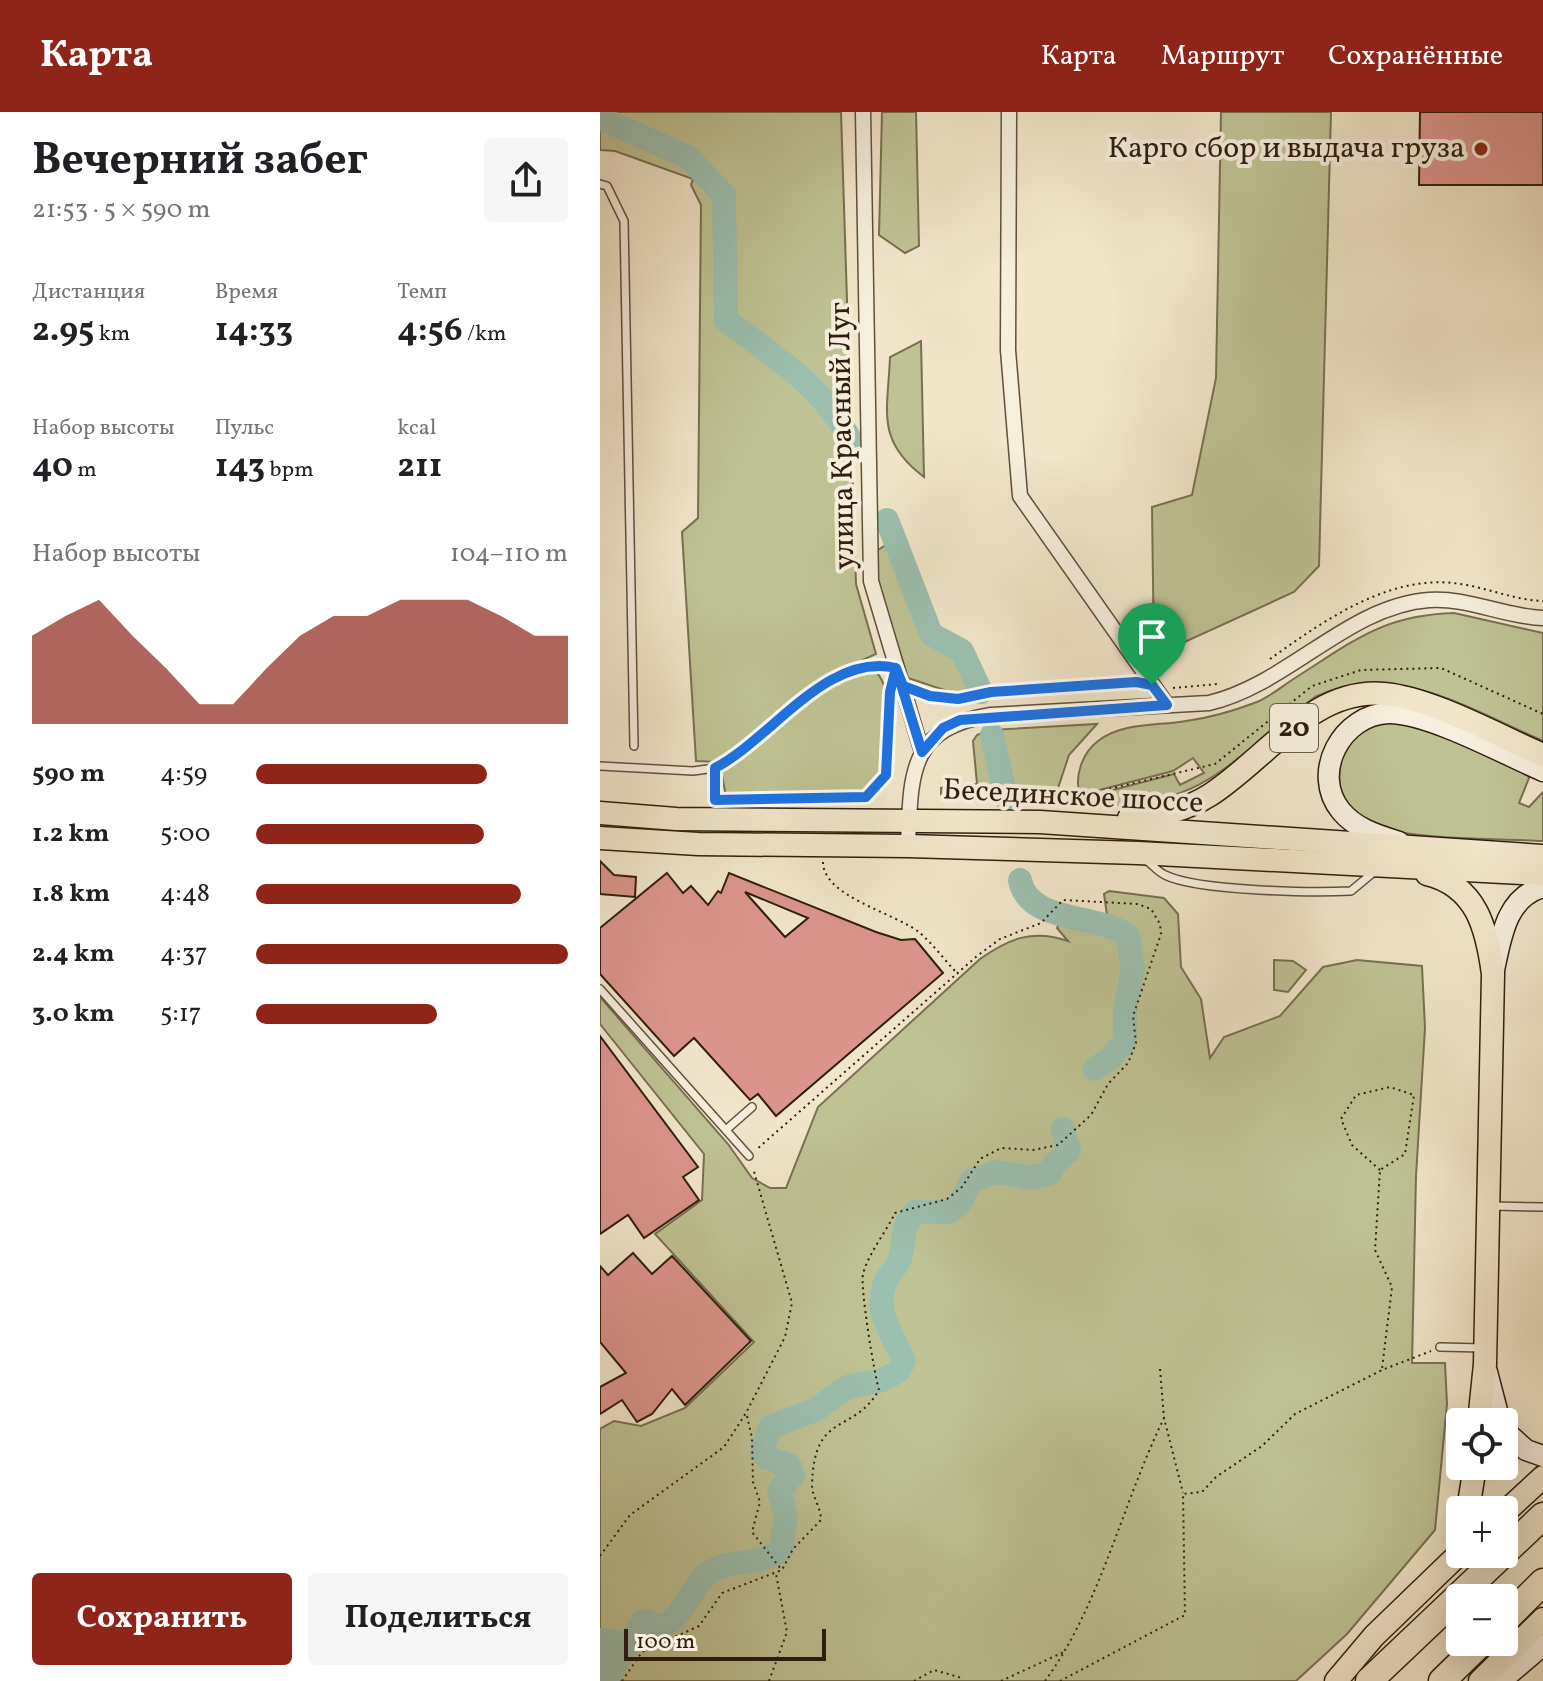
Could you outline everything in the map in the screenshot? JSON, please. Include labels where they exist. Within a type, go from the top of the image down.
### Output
[{"type":"highway","points":[[1518,1539],[1543,1516]]},
{"type":"highway","points":[[1369,1681],[1487,1568]]},
{"type":"highway","points":[[1518,1607],[1543,1582]]},
{"type":"highway","points":[[1442,1681],[1468,1656]]},
{"type":"main road","name":"20","points":[[1049,813],[1147,817],[1181,809],[1209,795],[1313,712],[1356,694],[1403,696],[1543,755]]},
{"type":"main road","name":"Бесединское шоссе","points":[[600,813],[676,819],[909,820],[1049,813],[1418,849],[1543,856]]},
{"type":"main road","name":"Бесединское шоссе","points":[[600,838],[698,844],[1138,853],[1543,874]]},
{"type":"main road","points":[[1385,867],[1432,875],[1454,884],[1472,900],[1489,941],[1493,974],[1485,1356],[1480,1408]]},
{"type":"main road","points":[[1518,1500],[1543,1477]]},
{"type":"main road","points":[[1336,1681],[1374,1636],[1446,1567]]},
{"type":"main road","points":[[1480,1681],[1543,1619]]},
{"type":"street","name":"улица Красный Луг","points":[[863,112],[871,581],[922,752]]},
{"type":"street","points":[[1009,112],[1008,350],[1020,496],[1167,705]]},
{"type":"street","points":[[908,846],[909,820],[922,752],[943,728],[960,720],[1209,703],[1241,695],[1362,620],[1402,604],[1442,600],[1543,618]]},
{"type":"street","points":[[1418,849],[1357,827],[1339,809],[1330,786],[1330,762],[1339,741],[1352,726],[1374,715],[1402,714],[1543,771]]},
{"type":"street","points":[[1493,974],[1505,923],[1516,904],[1532,890],[1543,887]]},
{"type":"street","points":[[1485,1356],[1497,1408]]},
{"type":"street","points":[[1518,1443],[1526,1450],[1543,1456]]},
{"type":"street","points":[[1501,1681],[1543,1645]]},
{"type":"lane","points":[[600,184],[607,186],[624,221],[634,746]]},
{"type":"lane","points":[[600,766],[693,771],[715,768],[848,670],[878,663],[896,668]]},
{"type":"lane","points":[[600,989],[749,1156]]},
{"type":"lane","points":[[727,1129],[752,1107]]},
{"type":"lane","points":[[1486,1206],[1543,1207]]},
{"type":"lane","points":[[1440,1347],[1485,1356]]},
{"type":"path","points":[[1267,662],[1313,629],[1371,599],[1421,582],[1455,583],[1543,601]]},
{"type":"path","points":[[715,768],[715,800],[866,797],[886,775],[890,692],[896,668]]},
{"type":"path","points":[[903,686],[930,696],[973,696],[991,692],[1136,682],[1174,688],[1219,684]]},
{"type":"path","points":[[1049,813],[1180,771]]},
{"type":"path","points":[[823,858],[826,878],[840,890],[918,931],[959,975]]},
{"type":"path","points":[[600,1556],[630,1515],[724,1447],[746,1413],[785,1337],[792,1303],[768,1209],[749,1156],[959,975],[977,956],[1000,939],[1041,923],[1060,902],[1069,898],[1138,904],[1151,909],[1160,924],[1161,934],[1133,1016],[1136,1043],[1128,1063],[1108,1084],[1091,1115],[1058,1145],[1033,1150],[1001,1148],[980,1159],[962,1187],[947,1199],[895,1213],[863,1274],[870,1359],[879,1390],[870,1406],[823,1435],[814,1459],[812,1491],[821,1508],[821,1520],[793,1549],[782,1570],[722,1593],[699,1626],[642,1652],[622,1681]]},
{"type":"path","points":[[1390,1087],[1414,1095],[1405,1154],[1380,1170],[1352,1145],[1341,1119],[1356,1095],[1390,1087]]},
{"type":"path","points":[[1380,1170],[1375,1250],[1392,1287],[1382,1370]]},
{"type":"path","points":[[1183,1494],[1202,1492],[1216,1477],[1262,1446],[1295,1414],[1382,1370],[1440,1347]]},
{"type":"path","points":[[1060,1681],[1185,1615],[1183,1494],[1164,1418],[1160,1369]]},
{"type":"path","points":[[746,1413],[752,1438],[753,1482],[760,1502],[752,1532],[782,1570]]},
{"type":"path","points":[[1045,1681],[1067,1650],[1136,1475],[1164,1418]]},
{"type":"path","points":[[769,1681],[787,1632],[775,1572]]},
{"type":"path","points":[[1001,1681],[1067,1650]]},
{"type":"path","points":[[914,1681],[934,1670],[959,1677],[961,1681]]},
{"type":"green space","points":[[600,112],[841,112],[856,584],[876,654],[829,675],[719,762],[696,761],[682,532],[698,518],[701,205],[691,185],[693,179],[615,151],[600,150]]},
{"type":"green space","points":[[882,112],[916,112],[919,246],[905,253],[879,235]]},
{"type":"green space","points":[[1221,112],[1331,112],[1319,566],[1294,592],[1154,656],[1152,507],[1192,495],[1216,378]]},
{"type":"green space","points":[[921,341],[924,477],[898,450],[891,437],[887,409],[890,357]]},
{"type":"green space","points":[[892,541],[930,640],[956,651],[970,692],[953,693],[908,678],[878,584],[875,552]]},
{"type":"green space","points":[[1454,613],[1543,633],[1543,741],[1432,693],[1374,683],[1345,687],[1315,697],[1236,760],[1190,789],[1163,799],[1130,804],[1089,806],[1082,798],[1174,774],[1180,785],[1204,773],[1193,758],[1173,771],[1080,795],[1078,781],[1084,759],[1092,746],[1108,735],[1140,726],[1204,718],[1249,705],[1371,632],[1408,619]]},
{"type":"green space","points":[[873,669],[885,689],[887,732],[882,773],[859,795],[726,796],[721,771],[813,698],[853,676]]},
{"type":"green space","points":[[1394,718],[1525,767],[1529,778],[1519,803],[1529,807],[1543,792],[1543,841],[1416,835],[1370,824],[1355,816],[1343,799],[1340,785],[1342,753],[1356,731]]},
{"type":"green space","points":[[1097,724],[1069,755],[1054,800],[941,795],[941,788],[977,784],[973,741],[977,735],[990,730]]},
{"type":"green space","points":[[1109,891],[1164,898],[1178,914],[1181,967],[1201,999],[1210,1058],[1224,1037],[1280,1016],[1323,967],[1357,960],[1422,966],[1425,1028],[1416,1176],[1412,1363],[1445,1363],[1447,1404],[1435,1530],[1347,1634],[1296,1681],[600,1681],[600,1429],[614,1421],[641,1426],[685,1408],[754,1342],[655,1234],[702,1200],[704,1154],[600,1024],[600,997],[728,1144],[752,1178],[770,1188],[786,1188],[818,1107],[991,952],[1012,941],[1033,936],[1068,941],[1057,928],[1061,919],[1101,929],[1108,922],[1104,894]]},
{"type":"green space","points":[[1274,960],[1293,961],[1306,970],[1288,992],[1274,990]]},
{"type":"building","name":"Карго сбор и выдача груза","points":[[1420,112],[1543,112],[1543,185],[1419,185]]},
{"type":"building","points":[[600,861],[614,875],[636,877],[635,897],[600,894]]},
{"type":"building","points":[[667,873],[683,893],[691,886],[708,905],[718,891],[721,893],[729,873],[876,932],[901,940],[915,939],[943,973],[776,1116],[758,1094],[750,1100],[694,1038],[674,1056],[600,974],[600,928]],"holes":[[[745,892],[808,918],[785,937]]]},
{"type":"building","points":[[600,1036],[698,1167],[683,1177],[699,1200],[644,1238],[628,1215],[600,1234]]},
{"type":"building","points":[[633,1253],[652,1274],[672,1256],[751,1341],[685,1405],[672,1389],[652,1414],[637,1422],[622,1400],[600,1414],[600,1387],[626,1373],[600,1342],[600,1266],[608,1275]]},
{"type":"waterway","points":[[600,118],[688,157],[724,195],[726,320],[810,386],[838,419],[850,439]]},
{"type":"waterway","points":[[887,520],[931,634],[962,651],[981,692]]},
{"type":"waterway","points":[[992,735],[1006,798]]},
{"type":"waterway","points":[[1020,880],[1026,894],[1036,904],[1128,936],[1133,969],[1125,1009],[1125,1041],[1111,1058],[1095,1069]]},
{"type":"waterway","points":[[600,1674],[607,1679],[642,1622],[648,1621],[654,1627],[671,1621],[710,1572],[719,1567],[764,1559],[781,1550],[786,1516],[779,1491],[793,1475],[789,1465],[767,1458],[762,1451],[770,1427],[815,1410],[847,1387],[880,1381],[899,1371],[904,1361],[887,1325],[882,1296],[885,1281],[900,1258],[907,1223],[915,1212],[949,1212],[960,1203],[972,1180],[997,1172],[1029,1178],[1050,1173],[1053,1165],[1069,1151],[1063,1129]]},
{"type":"waterway","points":[[600,1640],[616,1642],[602,1664]]},
{"type":"place","name":"Карго сбор и выдача груза","points":[[1481,149]]},
{"type":"route","points":[[1152,685],[1136,682],[991,692],[958,699],[930,696],[903,686],[896,668],[878,663],[863,664],[828,682],[715,768],[715,800],[866,797],[878,788],[886,775],[890,692],[896,668],[922,752],[943,728],[960,720],[991,715],[1167,705],[1152,685]]}]
